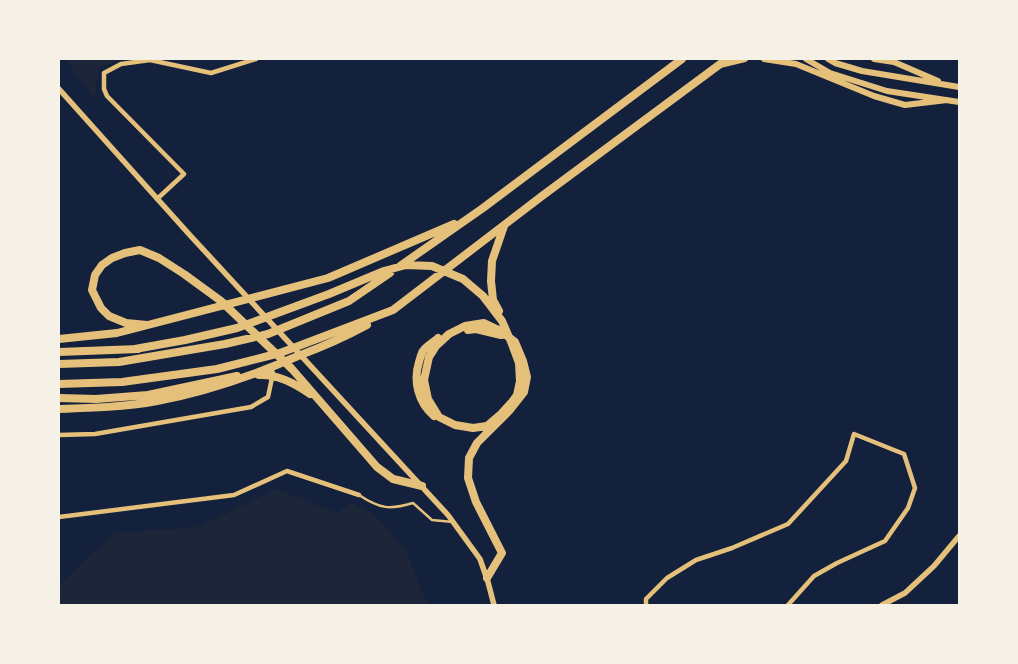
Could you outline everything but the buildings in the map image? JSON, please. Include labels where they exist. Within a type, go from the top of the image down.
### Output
[{"type":"highway","points":[[59,364],[119,362],[225,344],[268,334],[349,301],[470,217],[682,59]]},
{"type":"highway","points":[[59,409],[112,407],[156,402],[203,391],[271,368],[344,337],[393,310],[727,59]]},
{"type":"highway","points":[[59,339],[117,333],[328,278],[470,217]]},
{"type":"highway","points":[[505,226],[492,261],[491,281],[493,300],[526,359],[529,377],[524,398],[517,410],[504,422],[481,432],[468,433],[445,426],[430,412],[422,401],[417,387],[416,371],[422,351],[440,336],[462,330],[476,329],[497,333],[512,344]]},
{"type":"highway","points":[[147,325],[126,323],[109,316],[101,308],[92,290],[95,275],[102,265],[112,258],[140,250],[159,258],[221,301],[292,369],[377,467],[393,479],[422,486]]},
{"type":"highway","points":[[135,349],[237,328],[329,294],[384,271],[406,266],[432,266],[463,278],[483,296],[502,321],[512,344],[520,363],[520,381],[517,394],[512,402],[487,426],[473,428],[455,426],[439,417],[433,409],[428,400],[424,380],[429,357],[436,346],[449,334],[465,326],[484,323],[501,331],[515,342],[527,377],[524,392],[509,412],[476,443],[469,458],[468,478],[476,502],[502,553],[487,578]]},
{"type":"highway","points":[[59,384],[122,382],[218,369],[280,353],[393,310]]},
{"type":"highway","points":[[59,352],[225,344]]},
{"type":"highway","points":[[59,398],[96,399],[148,395],[234,376],[265,375],[285,380],[319,400]]},
{"type":"main road","points":[[719,65],[745,59]]},
{"type":"main road","points":[[764,59],[796,64],[874,96],[905,105],[947,100]]},
{"type":"main road","points":[[806,59],[830,73],[887,91],[959,102]]},
{"type":"main road","points":[[828,59],[835,63],[862,70],[959,87]]},
{"type":"main road","points":[[874,59],[894,62],[948,85]]},
{"type":"street","points":[[158,199],[184,174],[107,96],[104,89],[104,73],[121,64],[150,60],[211,73],[256,59]]},
{"type":"street","points":[[59,89],[188,233],[453,522],[480,559],[494,605]]},
{"type":"street","points":[[59,434],[95,434],[251,407],[268,397],[273,373],[271,368]]},
{"type":"street","points":[[646,605],[646,599],[668,578],[696,560],[732,548],[788,524],[846,461],[854,434],[904,454],[915,488],[908,508],[885,541],[814,576],[788,605]]},
{"type":"street","points":[[59,517],[234,495],[286,471],[360,495]]},
{"type":"street","points":[[882,605],[905,594],[934,566],[959,536]]},
{"type":"lane","points":[[360,495],[372,504],[384,508],[400,507],[413,503],[432,520],[453,522]]},
{"type":"shaded area","points":[[67,59],[124,59],[99,67],[95,98],[75,74]]},
{"type":"shaded area","points":[[276,489],[337,513],[351,503],[371,512],[405,549],[428,605],[59,605],[59,585],[115,533],[198,527]]}]
